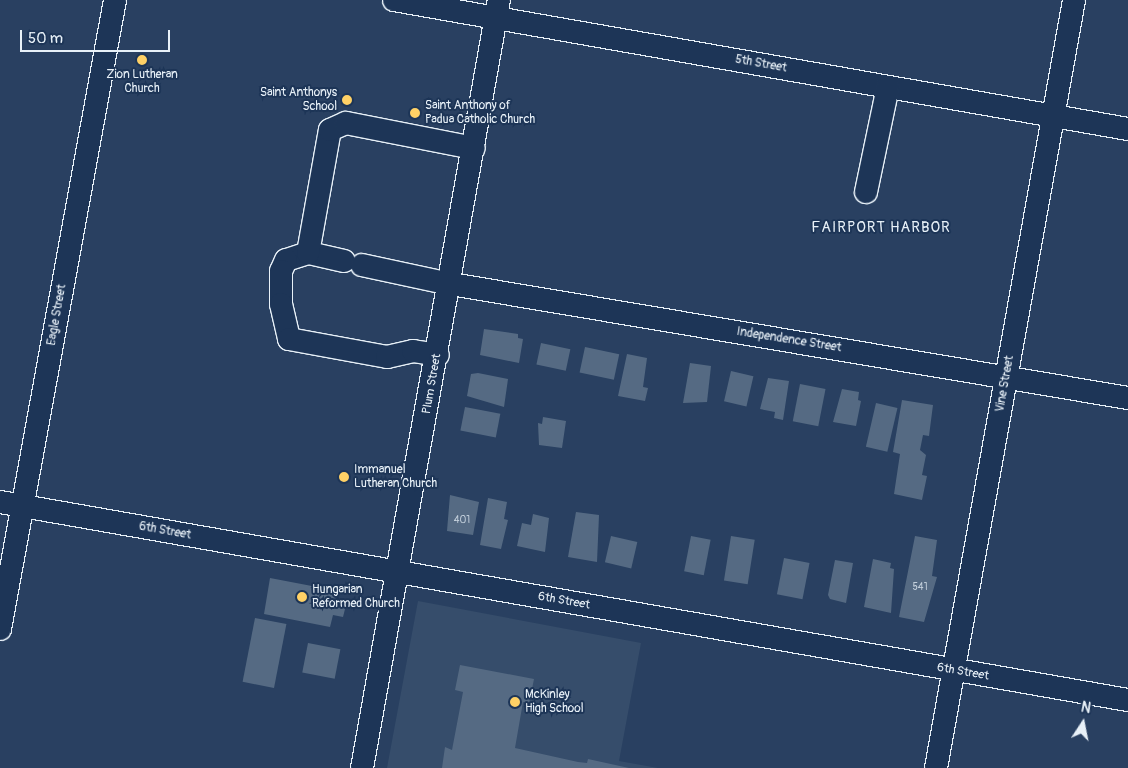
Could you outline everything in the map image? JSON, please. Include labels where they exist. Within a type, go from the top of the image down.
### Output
[{"type":"street","name":"Eagle Street","points":[[0,630],[114,0]]},
{"type":"street","name":"5th Street","points":[[394,0],[498,9],[888,87],[1128,129]]},
{"type":"street","name":"Vine Street","points":[[936,768],[1074,0]]},
{"type":"street","name":"Plum Street","points":[[362,768],[451,284],[498,9]]},
{"type":"street","points":[[866,192],[888,87]]},
{"type":"street","points":[[438,355],[413,351],[388,357],[289,339],[282,304],[281,270],[286,260],[308,253],[330,130],[336,125],[346,123],[474,148]]},
{"type":"street","name":"Independence Street","points":[[308,253],[451,284],[1128,398]]},
{"type":"street","name":"6th Street","points":[[0,502],[1128,700]]},
{"type":"shaded area","name":"McKinley High School","points":[[418,601],[641,643],[619,761],[658,768],[387,768]]},
{"type":"building","points":[[484,329],[518,334],[518,338],[523,339],[519,363],[480,355]]},
{"type":"building","points":[[541,343],[570,349],[566,371],[536,365]]},
{"type":"building","points":[[585,347],[619,354],[614,380],[580,372]]},
{"type":"building","points":[[627,354],[647,358],[643,387],[648,388],[645,401],[618,396]]},
{"type":"building","points":[[690,363],[711,366],[707,402],[683,403]]},
{"type":"building","points":[[731,371],[753,376],[746,406],[724,401]]},
{"type":"building","points":[[478,373],[508,379],[504,407],[467,396],[471,374]]},
{"type":"building","points":[[768,378],[789,381],[783,420],[774,418],[775,412],[760,409]]},
{"type":"building","points":[[800,384],[826,389],[818,426],[793,421]]},
{"type":"building","points":[[842,389],[859,392],[858,400],[861,401],[856,426],[833,422]]},
{"type":"building","points":[[902,400],[933,405],[929,436],[923,435],[920,450],[926,455],[922,475],[927,476],[922,500],[894,494],[900,454],[893,452]]},
{"type":"building","points":[[876,403],[897,408],[887,452],[866,447]]},
{"type":"building","points":[[465,407],[500,414],[496,437],[460,431]]},
{"type":"building","points":[[543,417],[566,421],[562,448],[539,445],[538,423],[542,424]]},
{"type":"building","points":[[450,495],[479,502],[473,535],[447,531]]},
{"type":"building","points":[[488,498],[507,502],[504,519],[508,520],[501,549],[480,545]]},
{"type":"building","points":[[576,512],[599,515],[597,562],[568,557]]},
{"type":"building","points":[[533,514],[549,518],[545,552],[517,546],[522,523],[531,525]]},
{"type":"building","points":[[611,536],[637,542],[631,568],[605,562]]},
{"type":"building","points":[[691,536],[711,540],[704,575],[684,571]]},
{"type":"building","points":[[731,536],[755,540],[748,584],[724,580]]},
{"type":"building","points":[[915,536],[937,540],[932,576],[937,577],[924,622],[899,617]]},
{"type":"building","points":[[784,558],[810,563],[802,599],[777,594]]},
{"type":"building","points":[[873,559],[891,563],[890,568],[894,569],[891,613],[864,607]]},
{"type":"building","points":[[835,560],[853,563],[846,603],[830,599],[828,595]]},
{"type":"building","name":"Hungarian Reformed Church","points":[[270,578],[338,591],[336,603],[346,605],[343,617],[333,615],[330,627],[264,614]]},
{"type":"building","points":[[255,618],[286,624],[274,688],[243,682]]},
{"type":"building","points":[[308,643],[340,649],[335,679],[302,672]]},
{"type":"building","name":"McKinley High School","points":[[460,665],[534,679],[529,704],[523,702],[515,748],[578,762],[587,763],[588,759],[629,768],[442,768],[445,747],[452,750],[463,692],[455,690]]},
{"type":"place","name":"Zion Lutheran Church","points":[[142,60]]},
{"type":"place","name":"Saint Anthonys School","points":[[347,100]]},
{"type":"place","name":"Saint Anthony of Padua Catholic Church","points":[[415,113]]},
{"type":"place","name":"Immanuel Lutheran Church","points":[[344,477]]},
{"type":"place","name":"Hungarian Reformed Church","points":[[302,597]]},
{"type":"place","name":"McKinley High School","points":[[515,702]]},
{"type":"district","name":"FAIRPORT HARBOR","points":[[881,228]]}]
